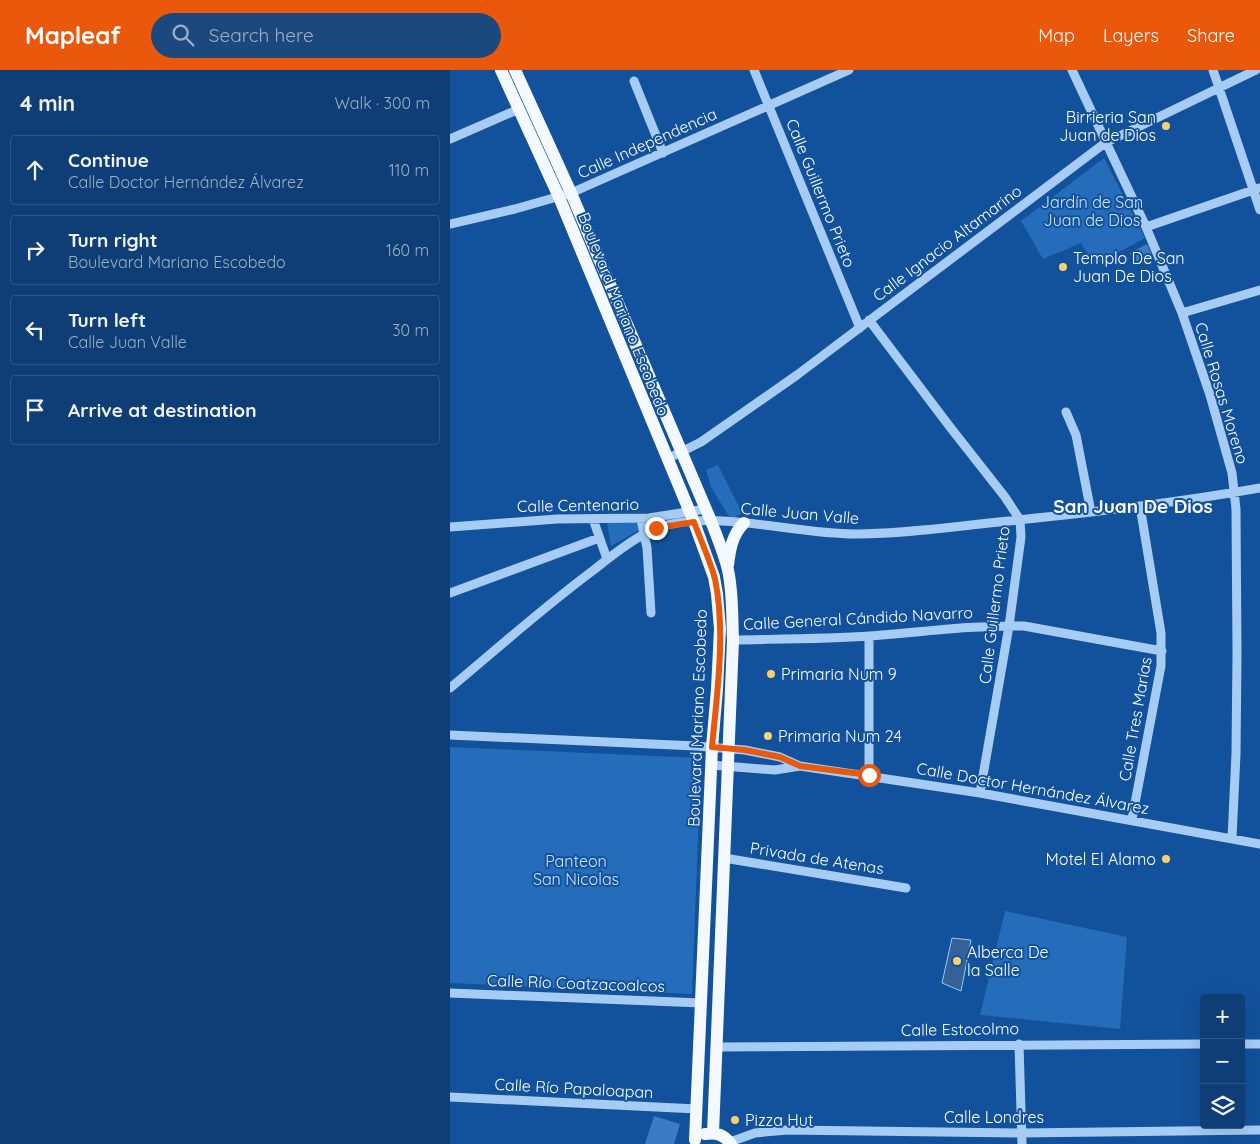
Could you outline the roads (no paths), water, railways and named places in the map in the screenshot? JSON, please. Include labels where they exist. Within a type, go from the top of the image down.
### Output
[{"type":"main road","name":"Boulevard Mariano Escobedo","points":[[501,70],[558,197],[691,517],[714,577],[719,612],[717,689],[711,765],[702,1003],[694,1142]]},
{"type":"main road","name":"Boulevard Mariano Escobedo","points":[[515,70],[571,193],[706,509],[727,568],[732,597],[733,640],[712,1133]]},
{"type":"main road","points":[[727,568],[734,537],[744,523]]},
{"type":"main road","points":[[694,1142],[705,1134],[712,1133],[724,1137],[731,1143]]},
{"type":"street","name":"Calle Guillermo Prieto","points":[[754,70],[860,328]]},
{"type":"street","name":"Calle Independencia","points":[[450,224],[571,193],[849,70]]},
{"type":"street","name":"Calle Rosas Moreno","points":[[1072,70],[1146,227],[1182,314],[1225,444],[1235,493],[1236,754],[1232,838]]},
{"type":"street","points":[[1213,70],[1257,189],[1260,210]]},
{"type":"street","name":"Calle Ignacio Altamarino","points":[[667,459],[700,442],[797,375],[1105,143],[1256,70]]},
{"type":"street","points":[[634,81],[663,152]]},
{"type":"street","points":[[450,138],[520,109]]},
{"type":"street","points":[[1146,227],[1257,189]]},
{"type":"street","points":[[1182,314],[1260,290]]},
{"type":"street","name":"Calle Guillermo Prieto","points":[[869,320],[1005,497],[1020,520],[1020,537],[1009,626],[980,793]]},
{"type":"street","points":[[1066,412],[1076,435],[1091,512]]},
{"type":"street","name":"Calle Juan Valle","points":[[450,688],[607,559],[656,528],[691,517],[711,521],[744,523],[813,532],[856,534],[902,532],[1140,506],[1260,488]]},
{"type":"street","name":"Calle Tres Marías","points":[[1132,819],[1161,666],[1162,651],[1161,634],[1140,506]]},
{"type":"street","name":"Calle Centenario","points":[[450,527],[490,523],[691,517],[706,509]]},
{"type":"street","points":[[640,518],[645,534],[651,613]]},
{"type":"street","points":[[593,519],[607,559]]},
{"type":"street","points":[[450,592],[599,538]]},
{"type":"street","name":"Calle General Cándido Navarro","points":[[733,640],[869,636],[988,626],[1024,626],[1162,651]]},
{"type":"street","points":[[869,636],[869,775]]},
{"type":"street","name":"Calle Doctor Hernández Álvarez","points":[[450,735],[712,747],[771,755],[790,760],[800,766]]},
{"type":"street","name":"Calle Doctor Hernández Álvarez","points":[[711,765],[775,770],[800,766],[869,775],[1132,819],[1260,844]]},
{"type":"street","name":"Privada de Atenas","points":[[724,858],[906,888]]},
{"type":"street","name":"Calle Río Coatzacoalcos","points":[[450,993],[702,1003]]},
{"type":"street","points":[[1019,1044],[1022,1144]]},
{"type":"street","name":"Calle Estocolmo","points":[[716,1047],[1200,1044]]},
{"type":"street","points":[[1245,1044],[1260,1044]]},
{"type":"street","name":"Calle Río Papaloapan","points":[[450,1097],[697,1109]]},
{"type":"street","name":"Calle Londres","points":[[731,1143],[755,1133],[787,1130],[1022,1133],[1260,1130]]},
{"type":"place","name":"Birrieria San Juan de Dios","points":[[1166,126]]},
{"type":"place","name":"Templo De San Juan De Dios","points":[[1063,267]]},
{"type":"place","name":"Primaria Num 9","points":[[771,674]]},
{"type":"place","name":"Primaria Num 24","points":[[768,736]]},
{"type":"place","name":"Motel El Alamo","points":[[1166,859]]},
{"type":"place","name":"Alberca De la Salle","points":[[957,961]]},
{"type":"place","name":"Pizza Hut","points":[[735,1120]]},
{"type":"district","name":"San Juan De Dios","points":[[1133,506]]},
{"type":"park label","name":"Jardín de San Juan de Dios","points":[[1092,211]]},
{"type":"park label","name":"Panteon San Nicolas","points":[[576,870]]}]
